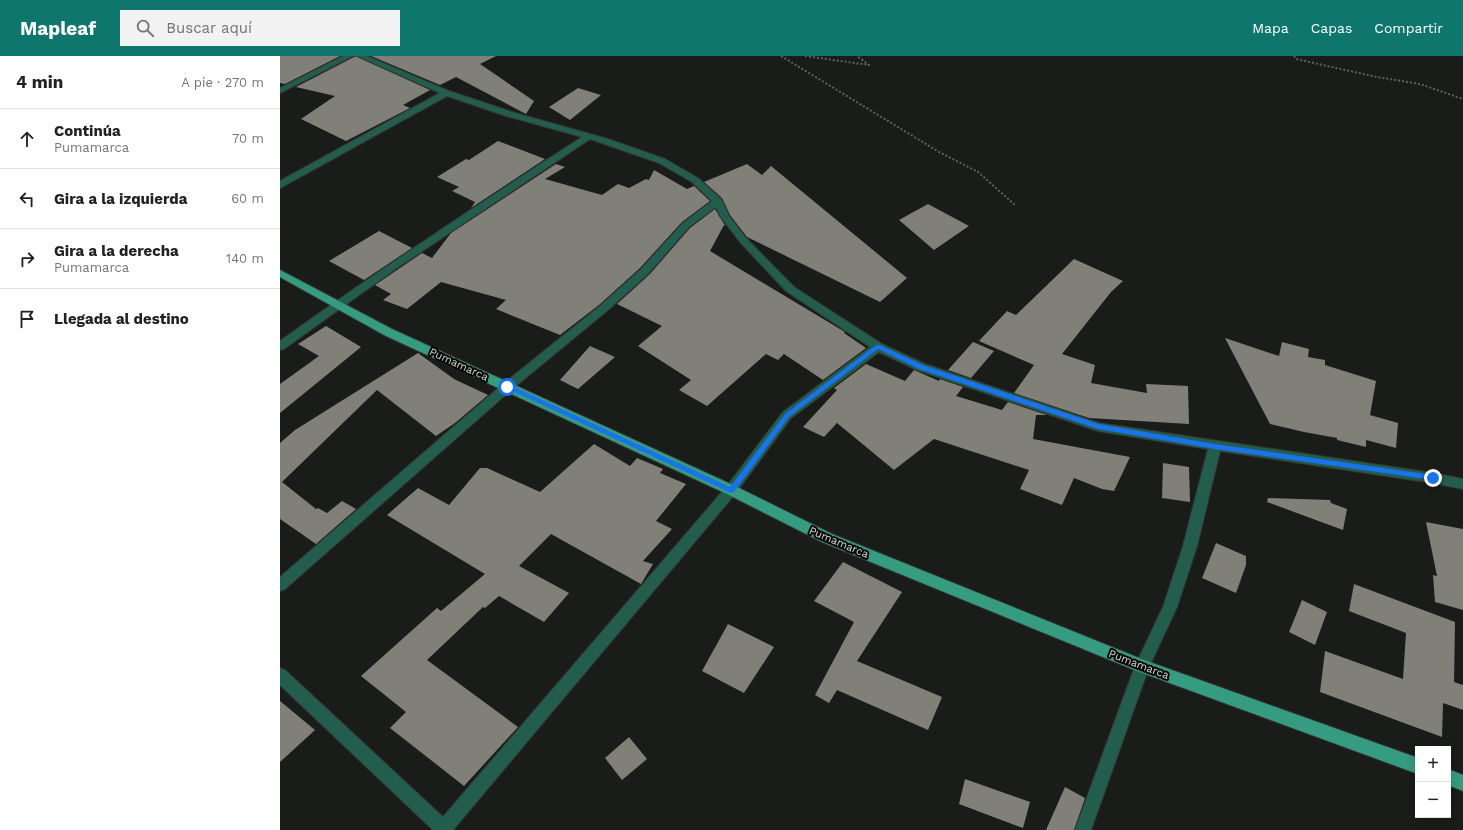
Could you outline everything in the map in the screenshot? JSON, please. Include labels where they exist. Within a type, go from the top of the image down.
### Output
[{"type":"main road","name":"Pumamarca","points":[[280,273],[388,332],[731,490],[827,538],[1142,666],[1415,765]]},
{"type":"main road","points":[[1451,778],[1463,783]]},
{"type":"street","points":[[280,91],[349,56]]},
{"type":"street","points":[[361,56],[446,93],[509,114],[605,141],[662,161],[695,180],[718,201],[725,216],[743,240],[790,289],[878,347],[921,367],[1098,427],[1433,478],[1463,484]]},
{"type":"street","points":[[280,185],[446,93]]},
{"type":"street","points":[[280,346],[338,304],[464,218],[588,137]]},
{"type":"street","points":[[280,585],[507,387],[604,308],[645,271],[686,224],[718,201]]},
{"type":"street","points":[[280,675],[443,829],[731,490],[787,415],[878,347]]},
{"type":"street","points":[[1083,830],[1142,666],[1170,607],[1190,546],[1215,446]]},
{"type":"path","points":[[781,56],[933,148],[978,172],[1016,206]]},
{"type":"path","points":[[805,56],[869,65],[857,56]]},
{"type":"path","points":[[1294,56],[1296,59],[1376,77],[1420,84],[1463,99]]},
{"type":"building","points":[[280,56],[340,56],[285,84],[280,83]]},
{"type":"building","points":[[356,56],[430,90],[403,105],[410,108],[346,141],[301,119],[335,96],[296,87]]},
{"type":"building","points":[[371,56],[496,56],[480,64],[534,101],[526,114],[456,77],[440,85]]},
{"type":"building","points":[[578,88],[601,95],[570,120],[549,107]]},
{"type":"building","points":[[498,141],[545,159],[471,208],[475,202],[452,191],[459,187],[437,177],[466,159],[469,160]]},
{"type":"building","points":[[556,164],[565,167],[545,179],[602,195],[618,184],[629,188],[646,179],[649,180],[654,170],[687,189],[694,186],[710,201],[682,222],[640,268],[599,305],[560,335],[496,309],[506,300],[441,282],[407,309],[383,300],[391,294],[375,285],[422,253],[432,258],[451,233]]},
{"type":"building","points":[[747,164],[762,175],[771,166],[907,278],[880,302],[747,237],[730,215],[722,198],[704,182]]},
{"type":"building","points":[[928,204],[969,226],[934,250],[899,220]]},
{"type":"building","points":[[715,209],[726,227],[724,225],[710,251],[845,332],[844,333],[866,348],[823,380],[784,354],[778,360],[766,354],[707,406],[679,390],[691,380],[638,346],[662,326],[617,304],[650,274],[690,228]]},
{"type":"building","points":[[379,231],[412,248],[364,280],[329,261]]},
{"type":"building","points":[[1074,259],[1123,281],[1111,292],[1062,354],[1095,365],[1091,383],[1147,393],[1146,384],[1188,386],[1189,424],[1089,418],[1014,393],[1034,365],[979,341],[1007,311],[1016,315]]},
{"type":"building","points":[[326,326],[361,347],[280,413],[280,384],[319,356],[298,344]]},
{"type":"building","points":[[1225,338],[1279,356],[1282,342],[1309,349],[1308,357],[1325,360],[1325,365],[1376,381],[1370,415],[1398,423],[1396,448],[1366,440],[1366,447],[1337,440],[1337,438],[1270,424]]},
{"type":"building","points":[[973,342],[994,351],[971,378],[948,370]]},
{"type":"building","points":[[590,346],[615,357],[578,389],[560,380]]},
{"type":"building","points":[[418,353],[454,379],[488,395],[455,423],[436,436],[377,390],[282,482],[316,509],[318,508],[327,513],[342,501],[356,509],[316,544],[280,519],[280,443],[295,430]]},
{"type":"building","points":[[866,364],[905,381],[914,370],[939,381],[940,379],[963,387],[956,396],[1002,410],[1008,402],[1047,415],[1036,415],[1033,439],[1130,457],[1114,491],[1102,489],[1074,478],[1062,505],[1020,489],[1029,470],[934,439],[894,470],[837,423],[824,437],[803,427],[837,390],[834,388]]},
{"type":"building","points":[[594,444],[630,466],[637,458],[663,469],[660,473],[686,484],[656,521],[672,529],[643,561],[653,564],[641,584],[551,534],[519,566],[569,593],[544,622],[499,596],[485,608],[483,607],[427,660],[518,727],[464,786],[390,728],[406,712],[361,676],[437,608],[441,611],[485,574],[387,515],[418,488],[449,505],[480,468],[487,468],[540,492]]},
{"type":"building","points":[[1163,463],[1189,467],[1190,502],[1162,498]]},
{"type":"building","points":[[1268,498],[1330,500],[1331,503],[1347,509],[1343,530],[1267,502]]},
{"type":"building","points":[[1426,522],[1463,529],[1463,610],[1435,602],[1433,575],[1437,576]]},
{"type":"building","points":[[1216,543],[1246,556],[1246,565],[1236,593],[1202,578]]},
{"type":"building","points":[[843,562],[902,592],[857,661],[942,697],[928,730],[837,690],[829,703],[815,695],[854,622],[814,601]]},
{"type":"building","points":[[1354,584],[1455,622],[1454,682],[1463,685],[1463,710],[1443,703],[1442,737],[1320,692],[1325,651],[1403,679],[1406,633],[1349,611]]},
{"type":"building","points":[[1302,600],[1327,612],[1315,645],[1289,632]]},
{"type":"building","points":[[728,624],[774,647],[744,693],[702,671]]},
{"type":"building","points":[[280,701],[315,730],[280,762]]},
{"type":"building","points":[[629,737],[647,759],[622,780],[605,758]]},
{"type":"building","points":[[965,779],[1030,802],[1023,828],[959,804]]},
{"type":"building","points":[[1065,787],[1085,798],[1074,830],[1046,830]]},
{"type":"route","points":[[507,387],[731,490],[787,415],[878,347],[921,367],[1098,427],[1433,478]]}]
